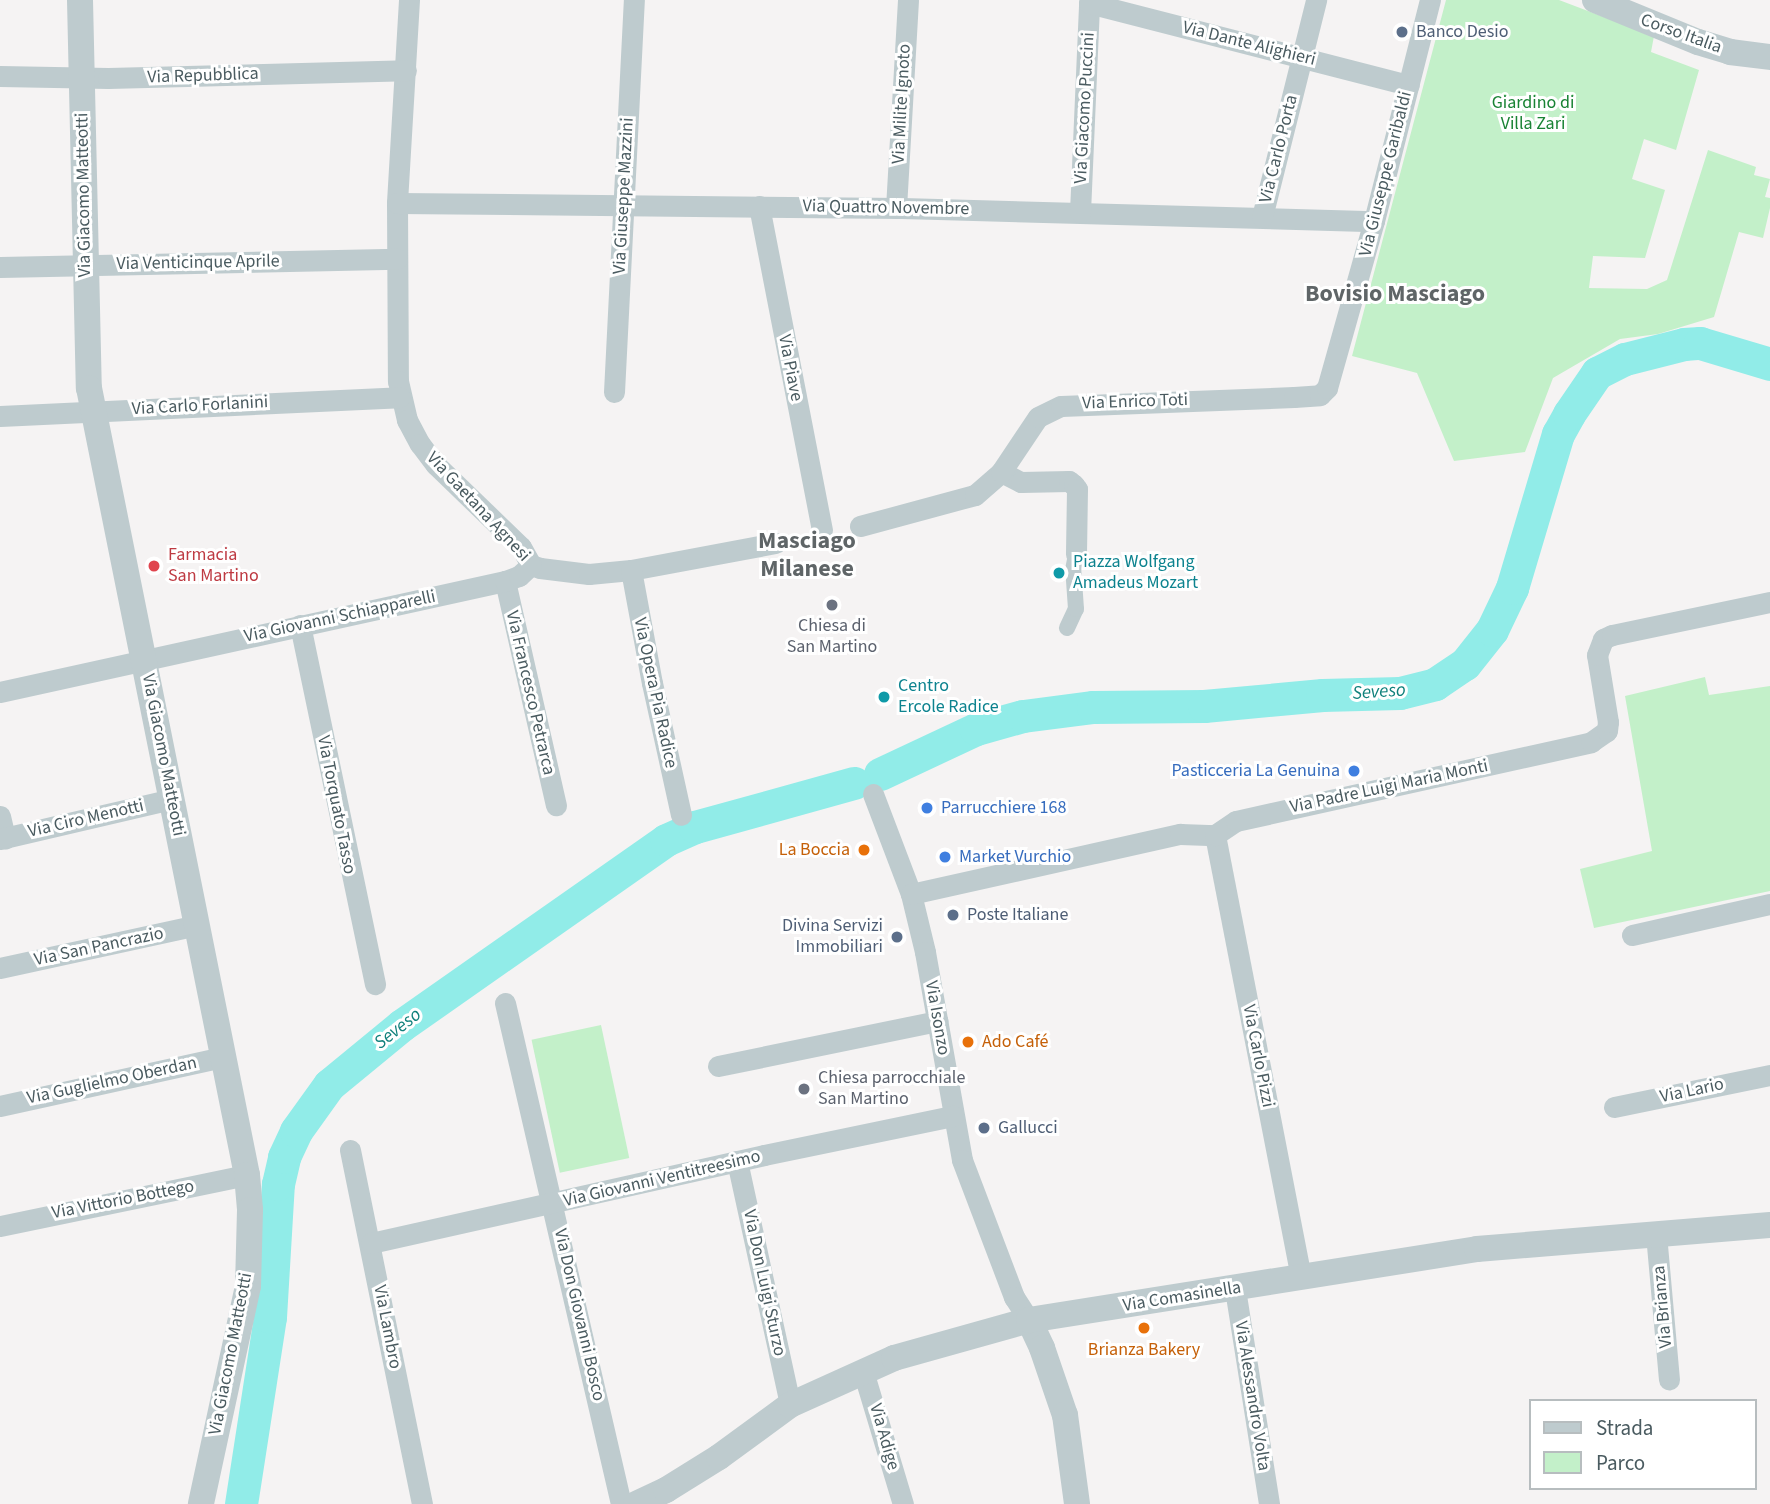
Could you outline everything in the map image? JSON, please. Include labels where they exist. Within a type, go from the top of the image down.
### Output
[{"type":"street","name":"Via Giacomo Matteotti","points":[[80,0],[89,388],[92,411],[247,1175],[250,1210],[248,1286],[201,1504]]},
{"type":"street","name":"Via Gaetana Agnesi","points":[[409,0],[397,203],[400,397],[407,419],[436,465],[521,547],[531,565],[589,574],[631,570],[775,543]]},
{"type":"street","name":"Via Giuseppe Mazzini","points":[[614,392],[634,0]]},
{"type":"street","name":"Via Milite Ignoto","points":[[896,208],[908,0]]},
{"type":"street","name":"Via Carlo Porta","points":[[1262,218],[1316,0]]},
{"type":"street","name":"Via Giuseppe Garibaldi","points":[[1327,388],[1374,221],[1430,0]]},
{"type":"street","name":"Corso Italia","points":[[1595,0],[1698,42],[1730,52],[1770,57]]},
{"type":"street","name":"Via Dante Alighieri","points":[[1089,3],[1409,85]]},
{"type":"street","name":"Via Giacomo Puccini","points":[[1080,212],[1089,3]]},
{"type":"street","name":"Via Repubblica","points":[[0,76],[81,77],[406,70]]},
{"type":"street","name":"Via Quattro Novembre","points":[[397,203],[896,208],[1374,221]]},
{"type":"street","name":"Via Piave","points":[[759,206],[822,530]]},
{"type":"street","name":"Via Venticinque Aprile","points":[[0,267],[397,259]]},
{"type":"street","name":"Via Enrico Toti","points":[[860,526],[968,499],[1001,472],[1038,417],[1061,406],[1320,394],[1327,388]]},
{"type":"street","name":"Via Carlo Forlanini","points":[[0,416],[400,397]]},
{"type":"street","points":[[1001,472],[1021,482],[1069,481],[1077,489],[1076,554],[1073,570],[1076,609],[1067,628]]},
{"type":"street","name":"Via Giovanni Schiapparelli","points":[[0,692],[144,658],[505,581],[519,576],[531,565]]},
{"type":"street","name":"Via Opera Pia Radice","points":[[631,570],[681,815]]},
{"type":"street","name":"Via Francesco Petrarca","points":[[505,581],[556,804]]},
{"type":"street","name":"Via Padre Luigi Maria Monti","points":[[911,894],[1180,834],[1215,835],[1236,821],[1591,742],[1607,731],[1608,722],[1597,655],[1603,639],[1770,602]]},
{"type":"street","name":"Via Torquato Tasso","points":[[300,625],[375,984]]},
{"type":"street","name":"Via Isonzo","points":[[873,793],[911,894],[961,1160],[1014,1297],[1029,1320]]},
{"type":"street","name":"Via Ciro Menotti","points":[[2,838],[172,799]]},
{"type":"street","points":[[0,816],[2,838]]},
{"type":"street","name":"Via Carlo Pizzi","points":[[1215,835],[1301,1278]]},
{"type":"street","points":[[1632,935],[1770,904]]},
{"type":"street","name":"Via San Pancrazio","points":[[0,968],[197,925]]},
{"type":"street","name":"Via Don Giovanni Bosco","points":[[505,1003],[554,1204],[621,1504]]},
{"type":"street","points":[[719,1066],[937,1021]]},
{"type":"street","name":"Via Guglielmo Oberdan","points":[[0,1106],[223,1057]]},
{"type":"street","name":"Via Lario","points":[[1614,1107],[1770,1075]]},
{"type":"street","name":"Via Giovanni Ventitreesimo","points":[[371,1243],[953,1116]]},
{"type":"street","name":"Via Lambro","points":[[350,1150],[422,1504]]},
{"type":"street","name":"Via Don Luigi Sturzo","points":[[737,1161],[790,1405]]},
{"type":"street","name":"Via Vittorio Bottego","points":[[0,1226],[247,1175]]},
{"type":"street","name":"Via Comasinella","points":[[636,1504],[666,1490],[719,1457],[790,1405],[894,1358],[1029,1320],[1477,1249],[1770,1225]]},
{"type":"street","name":"Via Brianza","points":[[1656,1234],[1669,1380]]},
{"type":"street","name":"Via Alessandro Volta","points":[[1235,1289],[1269,1504]]},
{"type":"street","points":[[1029,1320],[1042,1348],[1065,1415],[1077,1504]]},
{"type":"street","name":"Via Adige","points":[[863,1371],[903,1504]]},
{"type":"green space","name":"Giardino di Villa Zari","points":[[1446,0],[1559,0],[1654,36],[1651,52],[1699,70],[1676,150],[1644,139],[1632,179],[1665,190],[1645,258],[1593,256],[1589,288],[1647,289],[1667,280],[1708,150],[1756,167],[1754,175],[1770,179],[1765,197],[1770,198],[1770,208],[1763,238],[1739,232],[1714,317],[1658,334],[1620,339],[1553,378],[1525,452],[1454,461],[1417,373],[1352,356]]},
{"type":"green space","points":[[1705,677],[1709,695],[1770,686],[1770,891],[1594,928],[1580,869],[1652,851],[1625,696]]},
{"type":"green space","points":[[601,1025],[629,1158],[560,1173],[532,1040]]},
{"type":"waterway","name":"Seveso","points":[[880,774],[976,729],[1023,716],[1093,707],[1204,706],[1322,695],[1400,693],[1435,684],[1465,664],[1492,630],[1512,588],[1558,434],[1597,373],[1625,359],[1684,344],[1700,343],[1770,364]]},
{"type":"waterway","name":"Seveso","points":[[241,1504],[270,1317],[278,1184],[284,1157],[296,1131],[329,1085],[402,1025],[666,840],[695,827],[854,783]]},
{"type":"place","name":"Banco Desio","points":[[1402,32]]},
{"type":"place","name":"Farmacia San Martino","points":[[154,566]]},
{"type":"place","name":"Piazza Wolfgang Amadeus Mozart","points":[[1059,573]]},
{"type":"place","name":"Chiesa di San Martino","points":[[832,605]]},
{"type":"place","name":"Centro Ercole Radice","points":[[884,697]]},
{"type":"place","name":"Pasticceria La Genuina","points":[[1354,771]]},
{"type":"place","name":"Parrucchiere 168","points":[[927,808]]},
{"type":"place","name":"La Boccia","points":[[864,850]]},
{"type":"place","name":"Market Vurchio","points":[[945,857]]},
{"type":"place","name":"Poste Italiane","points":[[953,915]]},
{"type":"place","name":"Divina Servizi Immobiliari","points":[[897,937]]},
{"type":"place","name":"Ado Café","points":[[968,1042]]},
{"type":"place","name":"Chiesa parrocchiale San Martino","points":[[804,1089]]},
{"type":"place","name":"Gallucci","points":[[984,1128]]},
{"type":"place","name":"Brianza Bakery","points":[[1144,1328]]},
{"type":"district","name":"Bovisio Masciago","points":[[1395,294]]},
{"type":"district","name":"Masciago Milanese","points":[[807,555]]}]
